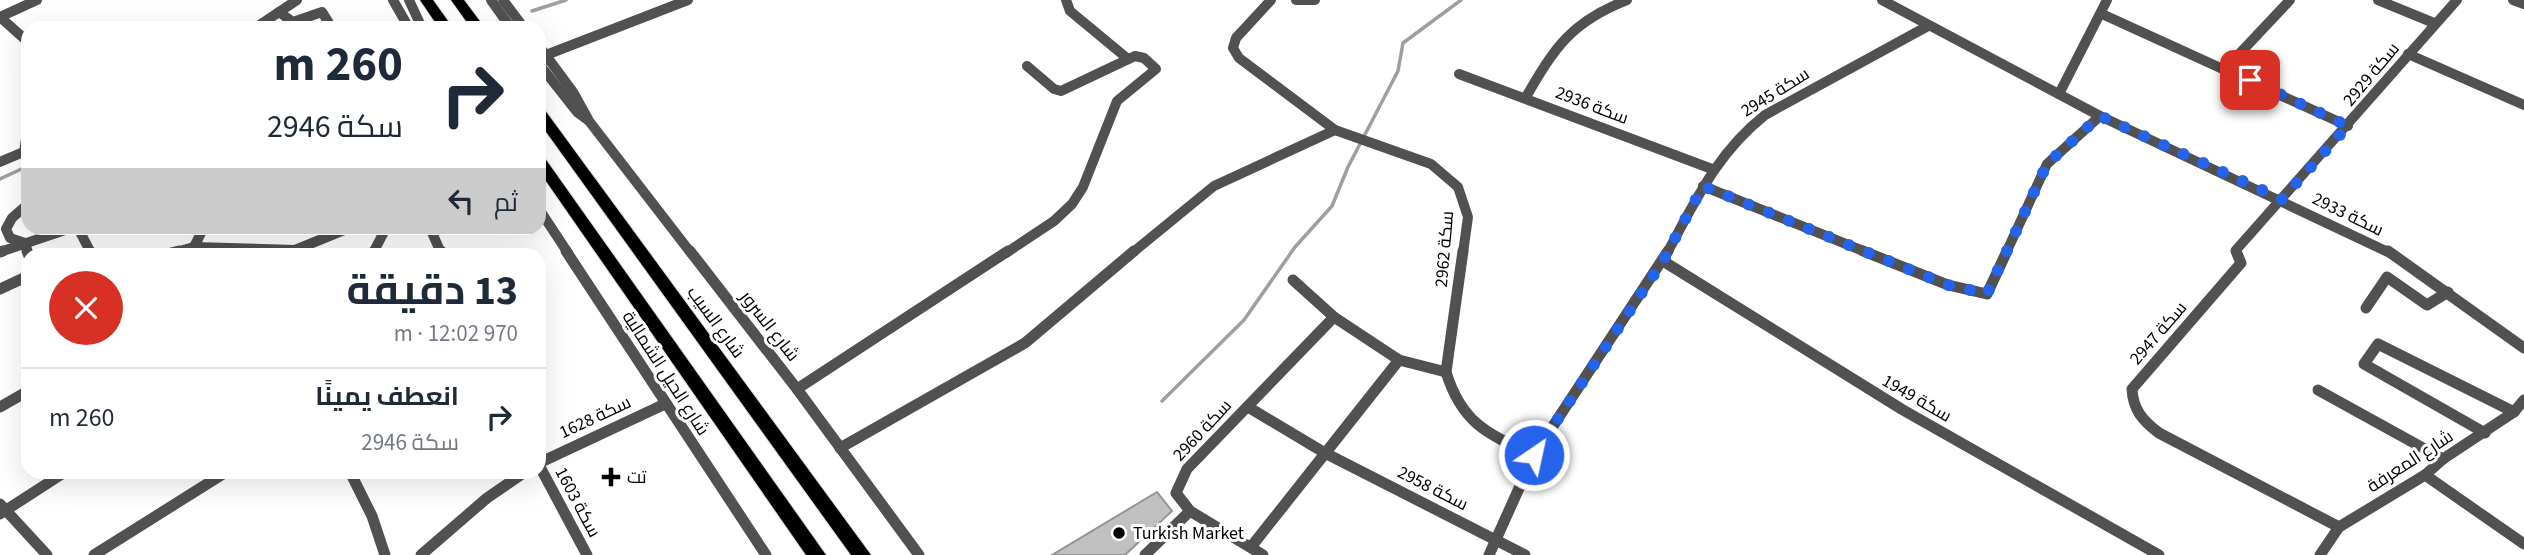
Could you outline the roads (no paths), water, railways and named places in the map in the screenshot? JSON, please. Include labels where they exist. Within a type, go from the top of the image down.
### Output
[{"type":"highway","points":[[426,0],[441,21]]},
{"type":"highway","points":[[457,0],[473,21]]},
{"type":"highway","name":"شارع السيب","points":[[546,122],[862,555]]},
{"type":"highway","points":[[546,170],[817,555]]},
{"type":"street","points":[[21,36],[0,17],[37,0]]},
{"type":"street","points":[[266,21],[297,0]]},
{"type":"street","points":[[393,0],[404,21]]},
{"type":"street","points":[[409,0],[419,21]]},
{"type":"street","points":[[492,0],[511,21]]},
{"type":"street","points":[[503,0],[514,21]]},
{"type":"street","points":[[546,55],[688,0]]},
{"type":"street","points":[[1066,0],[1070,11],[1128,59]]},
{"type":"street","name":"سكة 2962","points":[[1271,0],[1236,38],[1233,48],[1244,63],[1335,130],[1431,164],[1446,175],[1465,202],[1468,217],[1446,372],[1451,394],[1468,421],[1534,455]]},
{"type":"street","points":[[1296,0],[1315,0]]},
{"type":"street","points":[[1526,97],[1564,35],[1590,14],[1627,0]]},
{"type":"street","name":"سكة 2933","points":[[1882,0],[2100,116],[2282,199],[2385,250],[2524,348]]},
{"type":"street","points":[[2059,94],[2107,0]]},
{"type":"street","points":[[2226,68],[2290,0]]},
{"type":"street","points":[[2378,0],[2434,23]]},
{"type":"street","name":"سكة 2929","points":[[2282,199],[2456,0]]},
{"type":"street","points":[[2513,0],[2524,4]]},
{"type":"street","points":[[279,12],[292,21]]},
{"type":"street","points":[[296,21],[322,12],[329,21]]},
{"type":"street","points":[[2102,14],[2226,68],[2348,126]]},
{"type":"street","name":"سكة 2945","points":[[1489,555],[1534,455],[1663,261],[1712,169],[1746,130],[1765,115],[1928,26]]},
{"type":"street","points":[[2408,54],[2524,106]]},
{"type":"street","name":"شارع السرور","points":[[546,55],[584,109],[589,121]]},
{"type":"street","points":[[797,389],[1054,221],[1072,204],[1083,187],[1117,101],[1155,73],[1156,69],[1144,58],[1128,59],[1061,91],[1054,89],[1027,66]]},
{"type":"street","name":"شارع السرور","points":[[546,73],[578,112],[589,121],[797,389],[919,555]]},
{"type":"street","name":"سكة 2936","points":[[1459,74],[1712,169]]},
{"type":"street","points":[[1703,186],[1948,285],[1987,294],[2047,164],[2100,116]]},
{"type":"street","points":[[840,448],[1025,343],[1175,215],[1214,186],[1335,130]]},
{"type":"street","points":[[0,162],[21,153]]},
{"type":"street","name":"سكة 2947","points":[[2282,199],[2236,250],[2241,263],[2132,388],[2132,403],[2140,418],[2159,433],[2339,527]]},
{"type":"street","points":[[21,210],[12,218],[6,229],[10,237],[25,243]]},
{"type":"street","name":"شارع الحيل الشمالية","points":[[546,220],[766,555]]},
{"type":"street","points":[[0,252],[50,235]]},
{"type":"street","points":[[194,247],[200,235]]},
{"type":"street","points":[[303,248],[333,235]]},
{"type":"street","points":[[25,243],[27,248]]},
{"type":"street","points":[[190,248],[210,248]]},
{"type":"street","name":"سكة 1949","points":[[1663,261],[1903,410],[2160,555]]},
{"type":"street","points":[[2366,308],[2387,277],[2427,305],[2448,292]]},
{"type":"street","points":[[0,289],[21,279]]},
{"type":"street","points":[[1293,279],[1334,317],[1399,360],[1446,372]]},
{"type":"street","name":"سكة 2960","points":[[1190,511],[1176,493],[1186,469],[1334,317]]},
{"type":"street","points":[[2485,433],[2364,363],[2378,344],[2514,412]]},
{"type":"street","points":[[1251,547],[1399,360]]},
{"type":"street","points":[[2318,390],[2442,459]]},
{"type":"street","points":[[0,407],[21,395]]},
{"type":"street","name":"شارع المعرفة","points":[[2320,555],[2339,527],[2425,475],[2442,459],[2514,412],[2524,400]]},
{"type":"street","name":"سكة 1628","points":[[546,461],[665,404]]},
{"type":"street","name":"سكة 2958","points":[[1248,407],[1325,453],[1525,555]]},
{"type":"street","points":[[2425,475],[2524,544]]},
{"type":"street","name":"سكة 1603","points":[[546,477],[587,555]]},
{"type":"street","points":[[43,554],[2,509],[53,479]]},
{"type":"street","points":[[93,555],[215,479]]},
{"type":"street","points":[[354,479],[372,516],[385,555]]},
{"type":"street","points":[[421,555],[487,498],[515,479]]},
{"type":"street","points":[[1144,555],[1190,511],[1263,555]]},
{"type":"waterway","points":[[532,11],[566,0]]},
{"type":"waterway","points":[[1162,401],[1244,320],[1295,247],[1332,206],[1348,167],[1398,71],[1403,43],[1461,0]]},
{"type":"waterway","points":[[0,179],[21,169]]},
{"type":"place","name":"تت","points":[[611,477]]},
{"type":"place","name":"Turkish Market","points":[[1119,533]]}]
